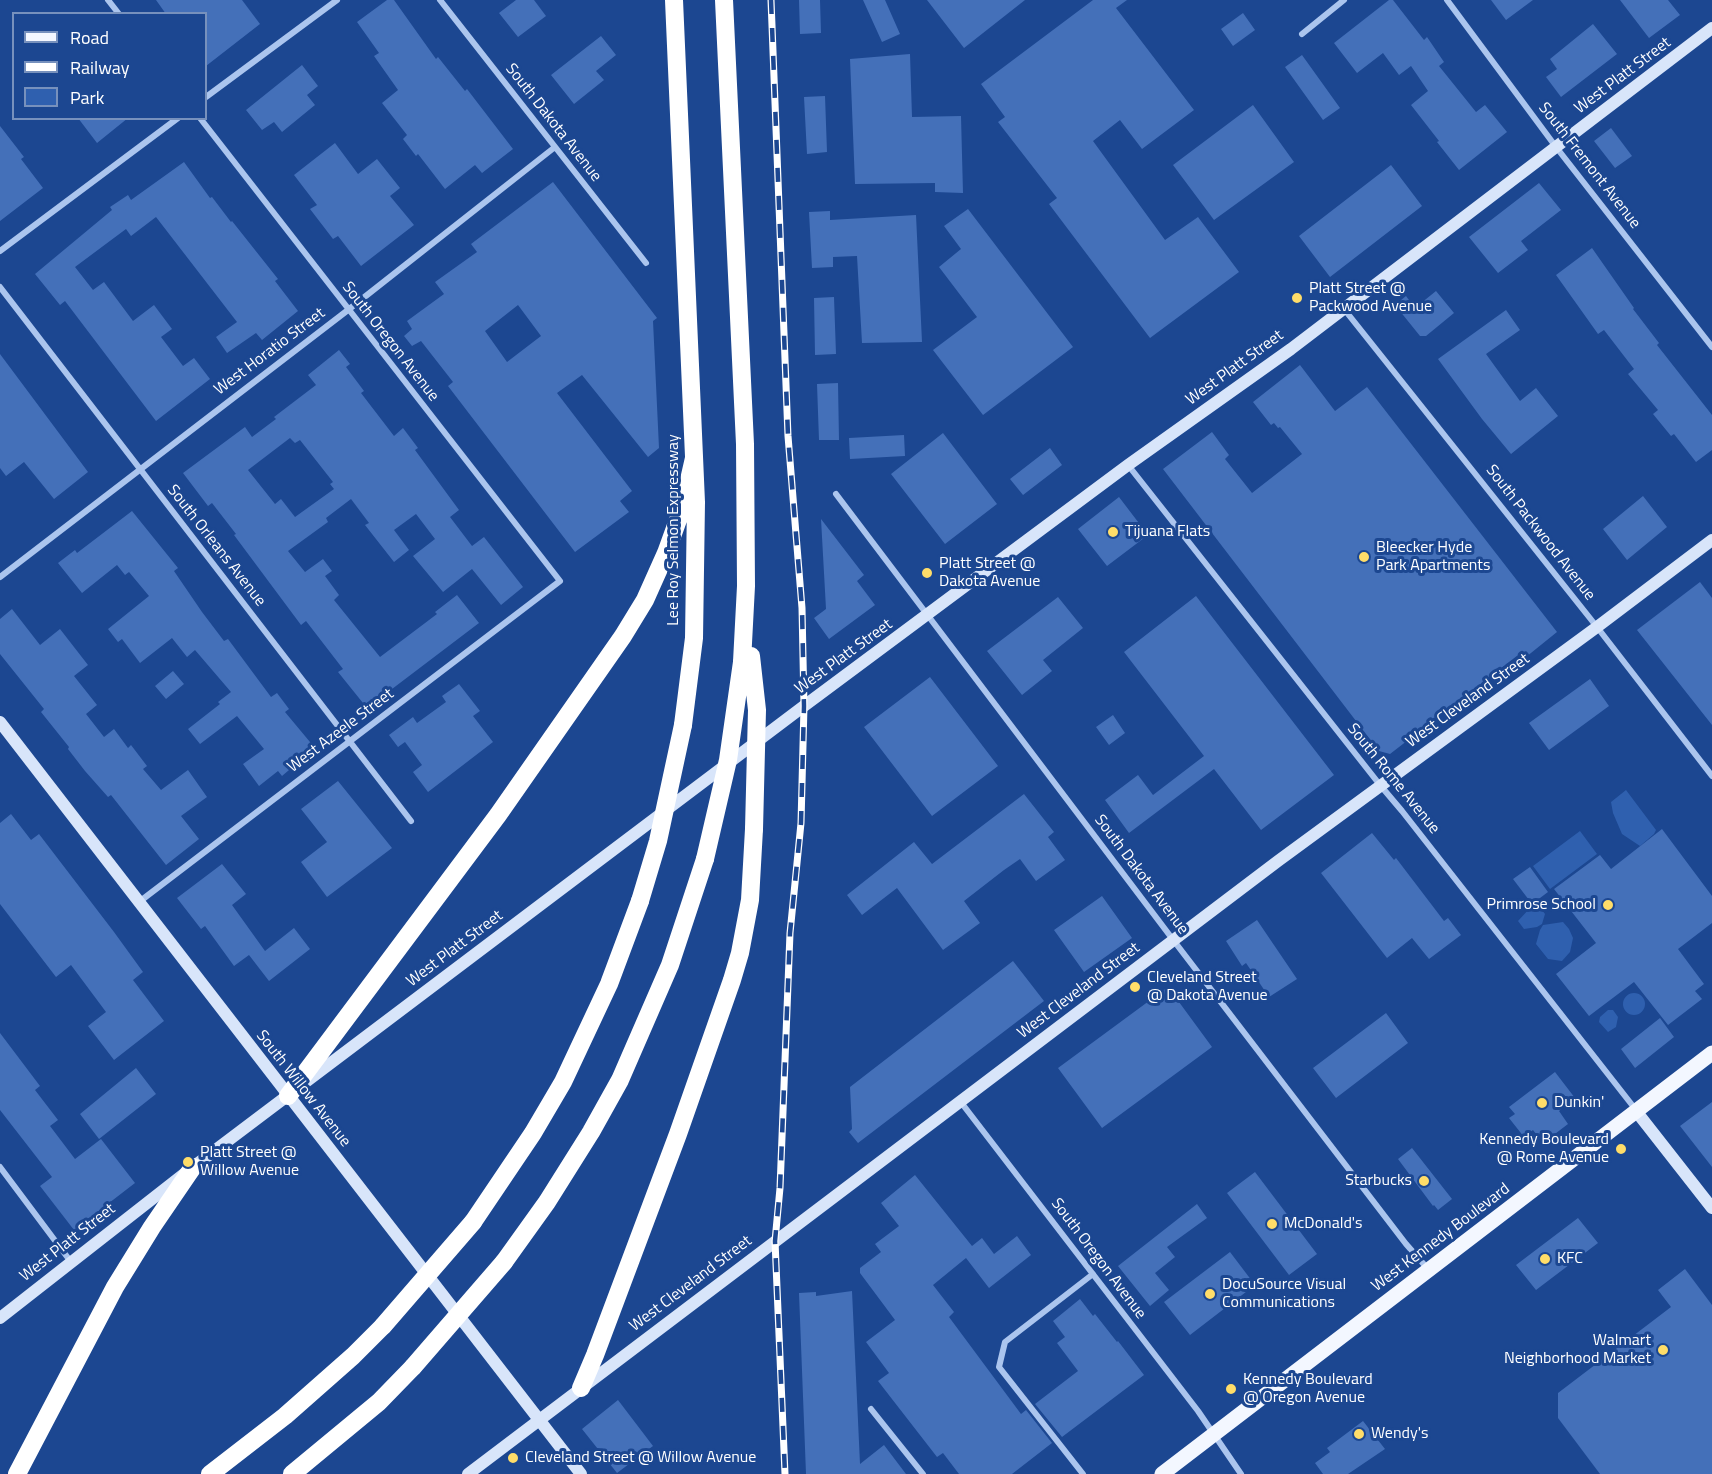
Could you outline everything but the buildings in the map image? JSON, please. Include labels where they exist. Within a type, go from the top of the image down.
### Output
[{"type":"highway","name":"Lee Roy Selmon Expressway","points":[[210,1474],[293,1409],[384,1326],[473,1222],[521,1152],[563,1082],[609,984],[640,902],[658,841],[684,725],[696,600],[696,502],[674,0]]},
{"type":"highway","points":[[581,1388],[670,1155],[732,980],[744,935],[750,900],[758,710],[746,659],[744,631],[745,444],[724,0]]},
{"type":"highway","points":[[288,1096],[498,815],[623,636],[645,600],[666,553],[683,506],[694,458]]},
{"type":"highway","points":[[292,1474],[379,1402],[457,1318],[504,1262],[564,1176],[591,1132],[624,1072],[670,965],[705,859],[728,760],[746,659]]},
{"type":"highway","points":[[17,1474],[115,1287],[193,1167]]},
{"type":"main road","name":"West Platt Street","points":[[0,1318],[193,1167],[804,706],[1128,465],[1344,309],[1712,28]]},
{"type":"main road","name":"West Cleveland Street","points":[[468,1474],[1380,785],[1712,540]]},
{"type":"main road","name":"South Willow Avenue","points":[[0,722],[581,1474]]},
{"type":"main road","name":"West Kennedy Boulevard","points":[[1162,1474],[1712,1053]]},
{"type":"main road","points":[[1636,1111],[1712,1208]]},
{"type":"street","points":[[108,0],[117,12]]},
{"type":"street","points":[[207,96],[337,0]]},
{"type":"street","name":"South Dakota Avenue","points":[[440,0],[646,263]]},
{"type":"street","points":[[1302,34],[1344,0]]},
{"type":"street","name":"South Fremont Avenue","points":[[1447,0],[1556,147],[1712,347]]},
{"type":"street","points":[[0,251],[175,120]]},
{"type":"street","name":"South Oregon Avenue","points":[[202,120],[560,581]]},
{"type":"street","name":"West Horatio Street","points":[[0,577],[348,310],[555,147]]},
{"type":"street","name":"South Orleans Avenue","points":[[0,287],[411,821]]},
{"type":"street","name":"South Packwood Avenue","points":[[1344,309],[1597,627],[1712,776]]},
{"type":"street","name":"South Rome Avenue","points":[[1128,465],[1636,1111]]},
{"type":"street","name":"South Dakota Avenue","points":[[836,494],[1174,941],[1406,1244],[1429,1269]]},
{"type":"street","name":"West Azeele Street","points":[[138,903],[560,581]]},
{"type":"street","name":"South Oregon Avenue","points":[[960,1101],[1198,1411],[1241,1474]]},
{"type":"street","points":[[0,1167],[71,1262]]},
{"type":"street","points":[[1083,1474],[999,1367],[1005,1342],[1092,1274]]},
{"type":"street","points":[[871,1409],[923,1474]]},
{"type":"green space","points":[[1626,790],[1656,830],[1640,846],[1622,834],[1613,813],[1611,802]]},
{"type":"green space","points":[[1580,831],[1597,854],[1550,889],[1533,866]]},
{"type":"green space","points":[[1539,906],[1545,914],[1542,924],[1524,929],[1518,921],[1530,908]]},
{"type":"green space","points":[[1563,922],[1573,938],[1570,952],[1562,961],[1548,959],[1536,944],[1540,930],[1543,925]]},
{"type":"green space","points":[[1634,993],[1642,996],[1645,1004],[1642,1012],[1634,1015],[1626,1012],[1623,1004],[1626,996]]},
{"type":"green space","points":[[1608,1010],[1613,1010],[1618,1017],[1616,1027],[1608,1032],[1599,1022],[1600,1017]]},
{"type":"railway","points":[[771,0],[788,436],[802,608],[804,706],[801,823],[790,933],[780,1188],[775,1241],[785,1474]]},
{"type":"place","name":"Platt Street @ Packwood Avenue","points":[[1297,298]]},
{"type":"place","name":"Tijuana Flats","points":[[1113,532]]},
{"type":"place","name":"Bleecker Hyde Park Apartments","points":[[1364,557]]},
{"type":"place","name":"Platt Street @ Dakota Avenue","points":[[927,573]]},
{"type":"place","name":"Primrose School","points":[[1608,905]]},
{"type":"place","name":"Cleveland Street @ Dakota Avenue","points":[[1135,987]]},
{"type":"place","name":"Dunkin'","points":[[1542,1103]]},
{"type":"place","name":"Kennedy Boulevard @ Rome Avenue","points":[[1621,1149]]},
{"type":"place","name":"Platt Street @ Willow Avenue","points":[[188,1162]]},
{"type":"place","name":"Starbucks","points":[[1424,1181]]},
{"type":"place","name":"McDonald's","points":[[1272,1224]]},
{"type":"place","name":"KFC","points":[[1545,1259]]},
{"type":"place","name":"DocuSource Visual Communications","points":[[1210,1294]]},
{"type":"place","name":"Walmart Neighborhood Market","points":[[1663,1350]]},
{"type":"place","name":"Kennedy Boulevard @ Oregon Avenue","points":[[1231,1389]]},
{"type":"place","name":"Wendy's","points":[[1359,1434]]},
{"type":"place","name":"Cleveland Street @ Willow Avenue","points":[[513,1458]]}]
